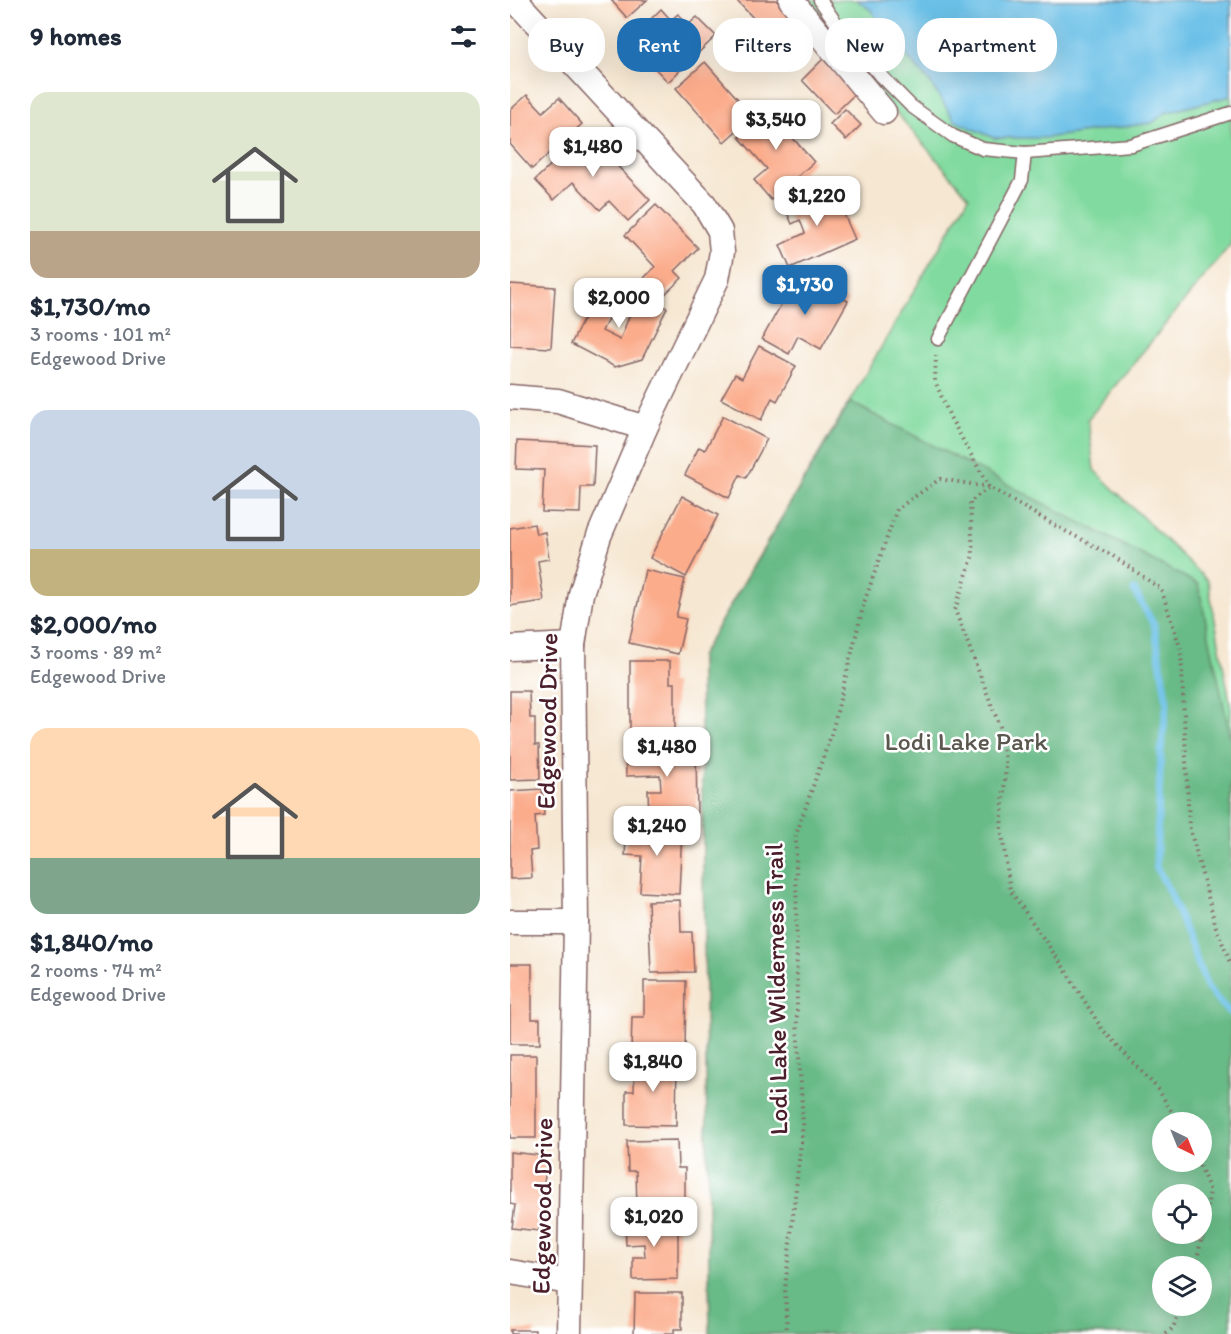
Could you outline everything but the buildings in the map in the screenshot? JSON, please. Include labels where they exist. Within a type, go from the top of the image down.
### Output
[{"type":"street","name":"Edgewood Drive","points":[[515,0],[705,204],[720,231],[722,252],[717,279],[645,428],[599,536],[581,594],[573,645],[576,922],[569,1334]]},
{"type":"street","points":[[791,0],[884,112]]},
{"type":"street","points":[[510,397],[558,401],[645,428]]},
{"type":"street","points":[[510,648],[573,645]]},
{"type":"street","points":[[510,922],[576,922]]},
{"type":"street","points":[[510,1272],[569,1282]]},
{"type":"lane","points":[[820,0],[851,45],[922,116],[968,144],[1001,152],[1025,153],[1131,145],[1231,113]]},
{"type":"lane","points":[[938,339],[1022,180],[1025,153]]},
{"type":"path","points":[[938,339],[934,381],[950,417],[989,487],[970,502],[973,555],[955,610],[1000,726],[1006,767],[1001,827],[1010,890],[1064,968],[1101,1029],[1158,1089],[1172,1112]]},
{"type":"path","name":"Lodi Lake Wilderness Trail","points":[[787,1334],[785,1289],[803,1124],[796,987],[796,835],[832,732],[864,603],[897,509],[940,479],[989,487],[1113,556],[1161,589],[1181,650],[1189,825],[1216,927],[1231,965]]},
{"type":"path","points":[[1198,1256],[1210,1191],[1202,1172]]},
{"type":"path","points":[[1166,1334],[1173,1328],[1178,1316]]},
{"type":"green space","name":"Lodi Lake Park","points":[[805,0],[1231,0],[1231,244],[1088,419],[1094,470],[1208,581],[1231,708],[1231,1334],[710,1334],[700,657],[969,197],[861,72],[905,72],[905,18],[825,18],[825,27]]},
{"type":"green space","name":"Lodi Lake Park","points":[[850,402],[1198,584],[1231,740],[1231,1334],[710,1334],[700,657]]},
{"type":"water","points":[[857,0],[1231,0],[1231,96],[1165,113],[1152,123],[1044,138],[994,138],[955,121],[921,72],[1057,72],[1057,18],[917,18],[917,68],[905,54],[905,18],[876,18],[872,11]]},
{"type":"waterway","points":[[1134,590],[1154,625],[1167,702],[1161,751],[1156,866],[1172,897],[1208,989],[1231,1014]]}]
